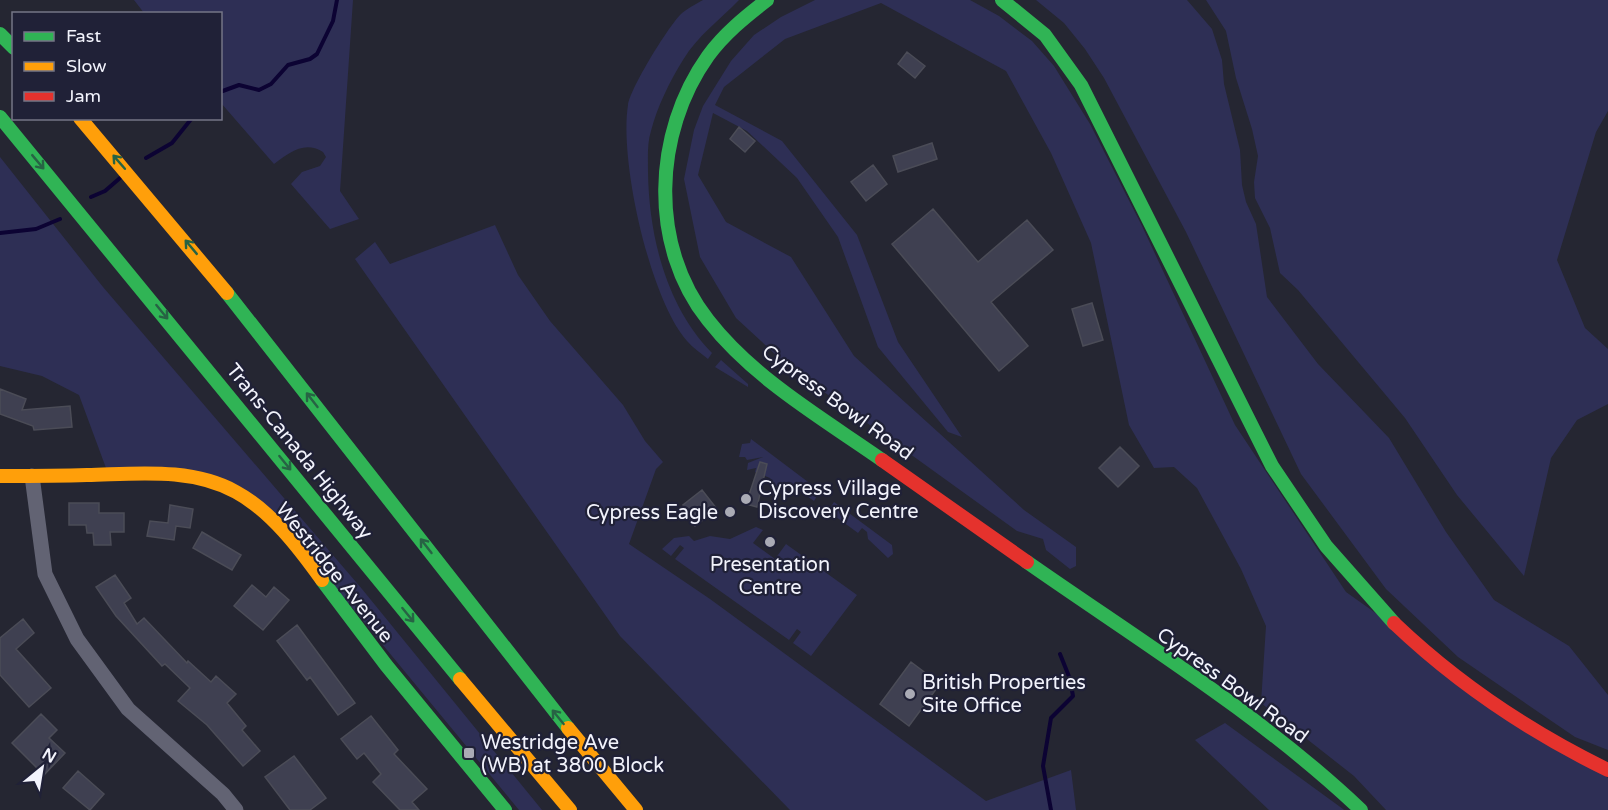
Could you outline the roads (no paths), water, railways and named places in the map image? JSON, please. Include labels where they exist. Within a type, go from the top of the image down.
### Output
[{"type":"main road","name":"Cypress Bowl Road","points":[[767,0],[739,21],[705,61],[687,92],[671,133],[664,187],[670,238],[678,266],[701,312],[736,352],[783,390],[1238,710],[1326,777],[1361,810]]},
{"type":"main road","points":[[1002,0],[1046,35],[1081,85],[1245,416],[1294,502],[1321,541],[1384,615],[1456,679],[1536,734],[1608,770]]},
{"type":"main road","points":[[0,34],[12,46]]},
{"type":"main road","name":"Trans-Canada Highway","points":[[0,117],[519,752],[570,810]]},
{"type":"main road","name":"Trans-Canada Highway","points":[[82,120],[233,299],[523,672],[636,810]]},
{"type":"main road","name":"Westridge Avenue","points":[[0,476],[147,474],[199,479],[216,483],[256,506],[289,539],[369,645],[505,810]]},
{"type":"main road","points":[[519,752],[557,810]]},
{"type":"street","points":[[32,476],[45,574],[77,639],[128,709],[223,794],[236,810]]},
{"type":"waterway","points":[[222,91],[239,85],[259,90],[271,84],[288,65],[310,59],[317,54],[333,21],[337,0]]},
{"type":"waterway","points":[[146,158],[172,143],[190,120]]},
{"type":"waterway","points":[[91,197],[105,191],[120,178]]},
{"type":"waterway","points":[[0,233],[36,229],[60,219]]},
{"type":"waterway","points":[[1051,810],[1043,766],[1051,718],[1073,696],[1070,679],[1060,654]]},
{"type":"place","name":"Cypress Village Discovery Centre","points":[[746,499]]},
{"type":"place","name":"Cypress Eagle","points":[[730,512]]},
{"type":"place","name":"Presentation Centre","points":[[770,542]]},
{"type":"place","name":"British Properties Site Office","points":[[910,694]]},
{"type":"place","name":"Westridge Ave (WB) at 3800 Block","points":[[469,753]]}]
